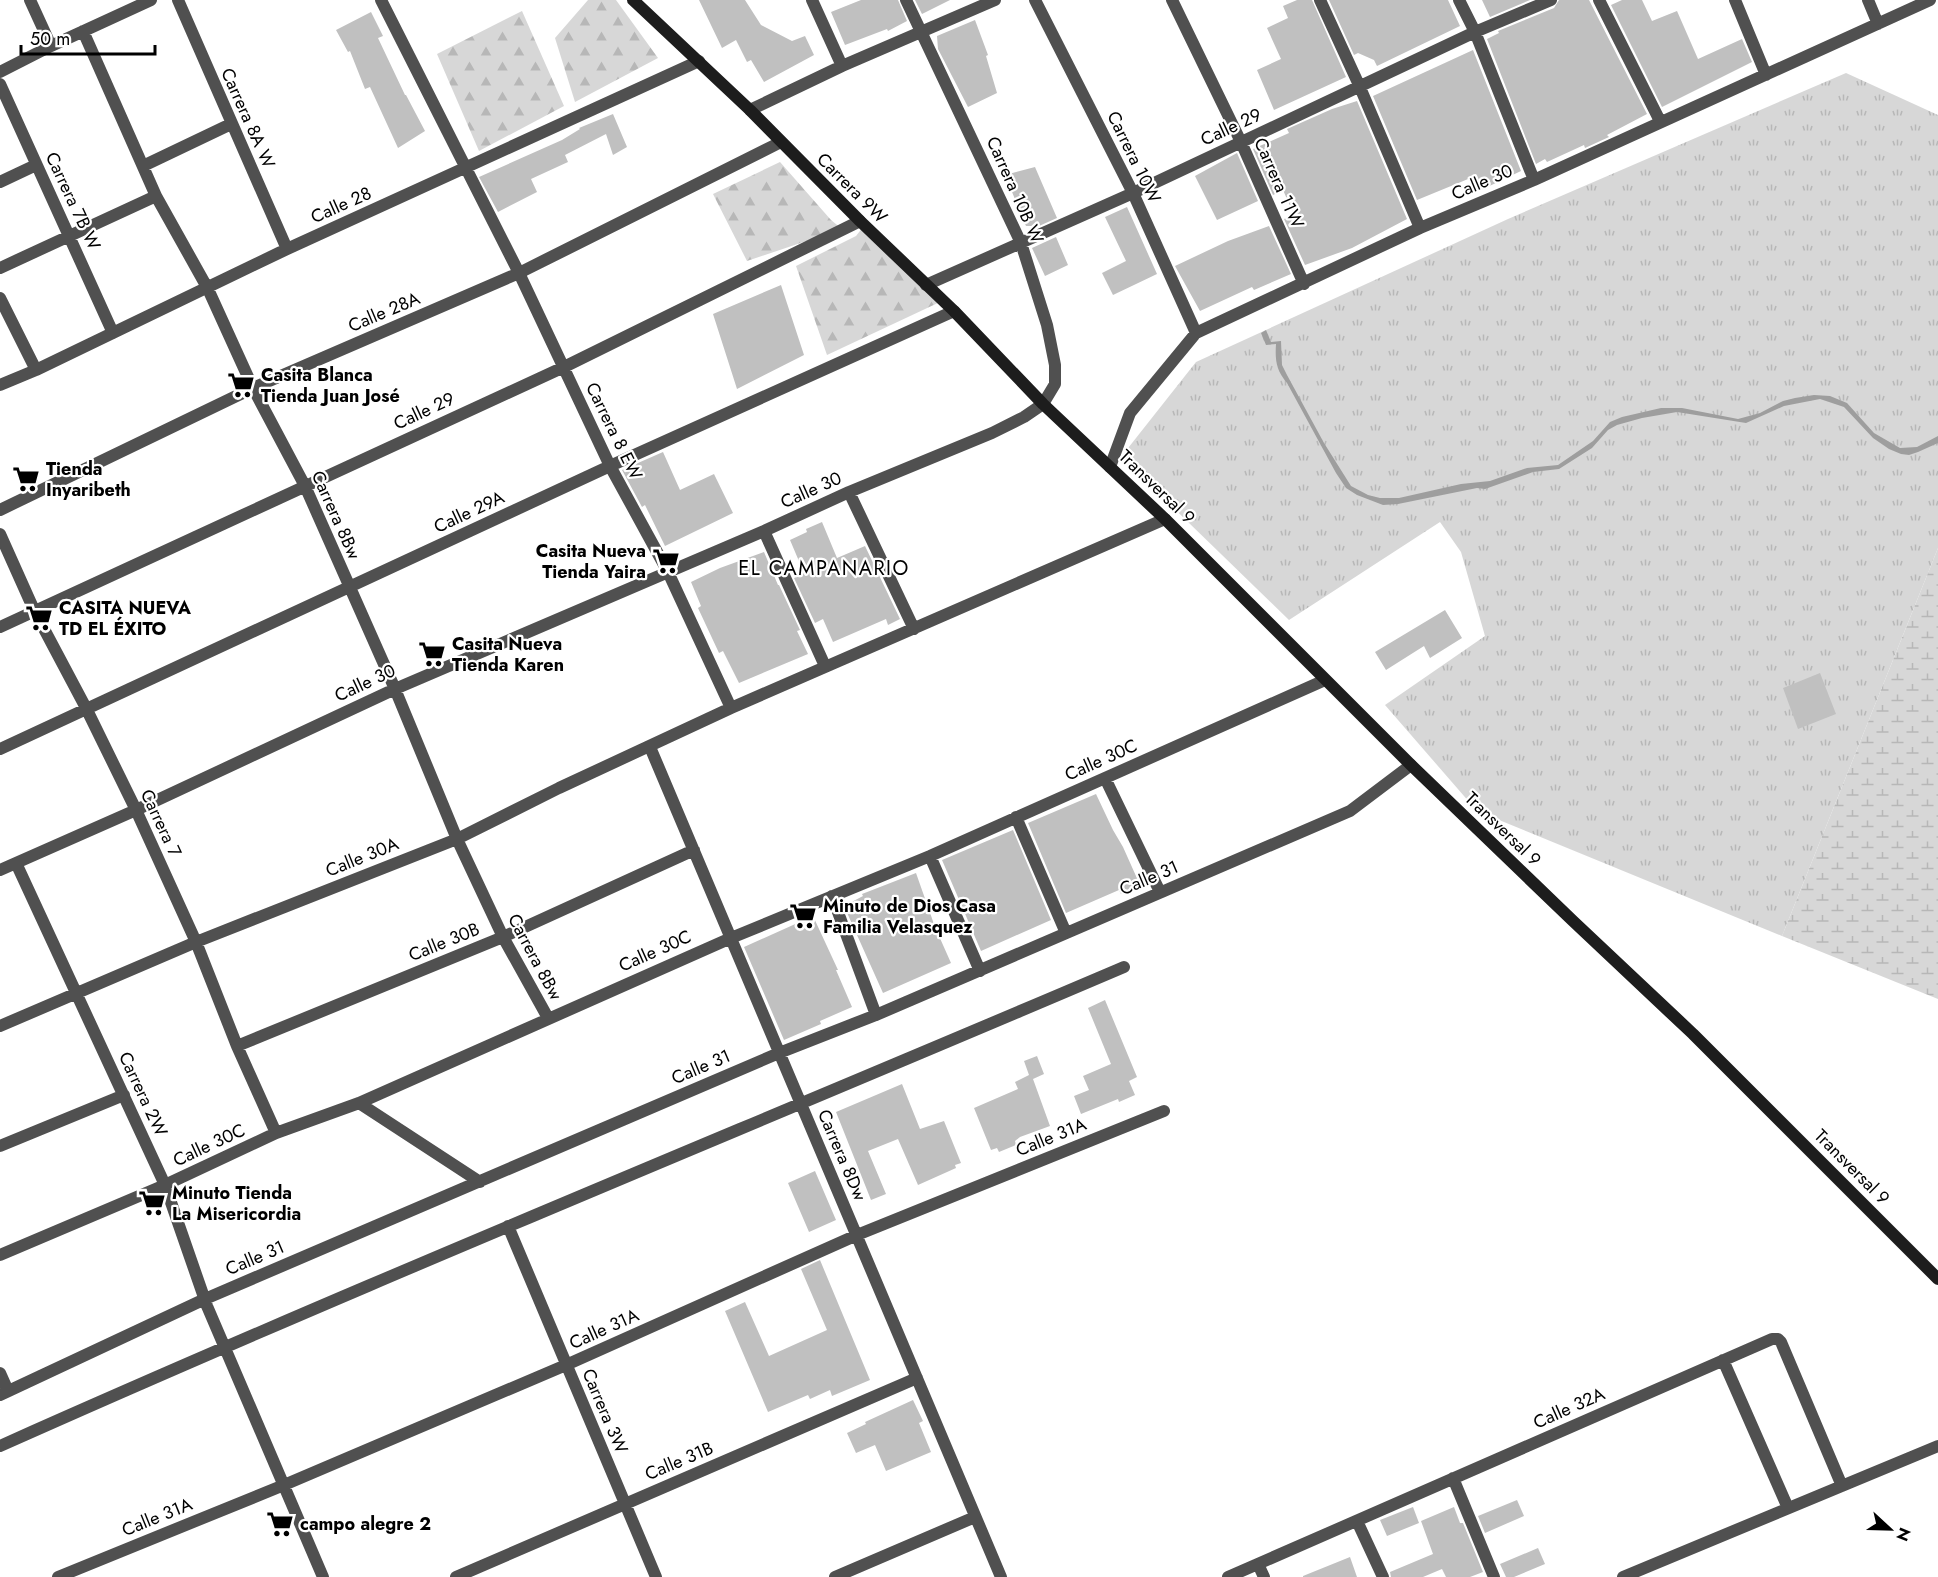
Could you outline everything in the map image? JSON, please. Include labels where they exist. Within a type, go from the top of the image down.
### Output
[{"type":"main road","name":"Carrera 9W","points":[[633,0],[750,110],[954,310],[1043,404]]},
{"type":"main road","name":"Transversal 9","points":[[1043,404],[1165,519],[1411,765],[1693,1034],[1938,1279]]},
{"type":"street","points":[[30,0],[51,46]]},
{"type":"street","name":"Carrera 8A W","points":[[178,0],[287,249]]},
{"type":"street","name":"Carrera 8 EW","points":[[381,0],[519,273],[610,466],[668,572],[731,708]]},
{"type":"street","points":[[812,0],[842,66]]},
{"type":"street","name":"Carrera 10B W","points":[[906,0],[1022,243],[1047,325],[1056,364],[1055,384],[1043,404]]},
{"type":"street","points":[[750,110],[842,66],[995,0]]},
{"type":"street","name":"Carrera 10W","points":[[1035,0],[1133,193],[1196,333]]},
{"type":"street","name":"Carrera 11W","points":[[1172,0],[1241,142],[1304,284]]},
{"type":"street","points":[[1320,0],[1420,228]]},
{"type":"street","points":[[1460,0],[1534,180]]},
{"type":"street","name":"Calle 29","points":[[926,285],[1133,193],[1475,32],[1551,0]]},
{"type":"street","points":[[1599,0],[1660,121]]},
{"type":"street","points":[[1735,0],[1766,75]]},
{"type":"street","points":[[1868,0],[1878,24]]},
{"type":"street","name":"Calle 30","points":[[1110,467],[1130,413],[1196,333],[1420,228],[1534,180],[1930,0]]},
{"type":"street","points":[[0,72],[143,2]]},
{"type":"street","name":"Carrera 8Bw","points":[[83,31],[156,196],[208,289],[253,388],[305,486],[457,839],[503,937],[548,1018]]},
{"type":"street","name":"Calle 28","points":[[0,385],[208,289],[287,249],[699,61]]},
{"type":"street","name":"Carrera 7B W","points":[[0,84],[71,236],[113,333]]},
{"type":"street","points":[[142,166],[231,124]]},
{"type":"street","name":"Calle 28A","points":[[0,510],[253,388],[519,273],[781,142]]},
{"type":"street","points":[[0,182],[36,165]]},
{"type":"street","points":[[0,268],[156,196]]},
{"type":"street","name":"Calle 29","points":[[0,627],[564,367],[860,220]]},
{"type":"street","points":[[0,298],[36,370]]},
{"type":"street","name":"Calle 29A","points":[[0,749],[610,466],[954,310]]},
{"type":"street","name":"Calle 30","points":[[0,870],[136,810],[394,689],[764,531],[849,492],[992,433],[1024,417],[1043,404]]},
{"type":"street","points":[[849,492],[914,629]]},
{"type":"street","name":"Calle 30A","points":[[0,1026],[196,942],[457,839],[559,788],[731,708],[1165,519]]},
{"type":"street","points":[[764,531],[825,666]]},
{"type":"street","name":"Carrera 7","points":[[0,534],[34,610],[136,810],[196,942],[237,1046],[276,1133]]},
{"type":"street","name":"Calle 30C","points":[[0,1254],[165,1185],[276,1133],[359,1103],[731,938],[930,856],[1324,680]]},
{"type":"street","name":"Carrera 8Dw","points":[[650,747],[1001,1577]]},
{"type":"street","name":"Calle 31","points":[[4,1393],[205,1299],[779,1053],[980,971],[1350,811],[1411,765]]},
{"type":"street","points":[[1105,778],[1160,892]]},
{"type":"street","points":[[1016,817],[1066,933]]},
{"type":"street","name":"Calle 30B","points":[[237,1046],[503,937],[694,850]]},
{"type":"street","points":[[930,856],[980,971]]},
{"type":"street","name":"Carrera 2W","points":[[16,863],[165,1185],[205,1299],[322,1577]]},
{"type":"street","points":[[832,896],[876,1015]]},
{"type":"street","points":[[0,1446],[225,1346],[1124,967]]},
{"type":"street","points":[[0,1146],[124,1095]]},
{"type":"street","points":[[359,1103],[480,1182]]},
{"type":"street","name":"Calle 31A","points":[[58,1577],[284,1485],[566,1365],[856,1235],[1164,1111]]},
{"type":"street","name":"Carrera 3W","points":[[508,1226],[656,1577]]},
{"type":"street","name":"Calle 32A","points":[[1228,1577],[1772,1339],[1778,1339],[1781,1342],[1842,1486]]},
{"type":"street","points":[[1723,1360],[1788,1508]]},
{"type":"street","points":[[0,1373],[4,1393]]},
{"type":"street","name":"Calle 31B","points":[[456,1577],[917,1378]]},
{"type":"street","points":[[1623,1577],[1938,1446]]},
{"type":"street","points":[[1453,1478],[1494,1577]]},
{"type":"street","points":[[835,1577],[975,1516]]},
{"type":"street","points":[[1357,1521],[1383,1577]]},
{"type":"street","points":[[1258,1564],[1264,1577]]},
{"type":"green space","points":[[588,0],[616,0],[658,58],[575,102],[555,38]]},
{"type":"green space","points":[[522,11],[564,106],[479,151],[437,54]]},
{"type":"green space","points":[[1846,73],[1938,115],[1938,548],[1782,936],[1477,811],[1385,705],[1485,636],[1461,552],[1440,522],[1289,620],[1121,457],[1196,362],[1508,219]]},
{"type":"green space","points":[[780,162],[831,220],[842,229],[747,261],[713,194]]},
{"type":"green space","points":[[863,227],[940,302],[827,355],[796,266],[856,236]]},
{"type":"green space","points":[[1938,548],[1938,999],[1782,936]]},
{"type":"shaded area","points":[[1266,330],[1271,342],[1281,341],[1282,365],[1324,443],[1351,486],[1368,495],[1380,498],[1399,498],[1461,484],[1490,481],[1527,468],[1558,465],[1593,441],[1610,422],[1661,408],[1682,408],[1738,419],[1760,413],[1783,401],[1795,398],[1814,395],[1830,396],[1847,403],[1874,433],[1900,448],[1917,447],[1938,436],[1938,443],[1909,455],[1901,454],[1873,438],[1844,407],[1820,399],[1784,406],[1746,423],[1677,412],[1617,425],[1608,430],[1592,448],[1559,469],[1533,472],[1485,489],[1477,488],[1383,505],[1346,488],[1280,374],[1276,360],[1276,344],[1266,345],[1261,333]]},
{"type":"building","points":[[699,0],[745,0],[761,25],[792,41],[805,36],[814,55],[764,82],[751,60],[747,62],[736,40],[722,48]]},
{"type":"building","points":[[861,0],[898,0],[907,21],[888,31],[887,29],[845,45],[831,12]]},
{"type":"building","points":[[915,0],[950,0],[922,14]]},
{"type":"building","points":[[1297,0],[1312,0],[1346,77],[1274,110],[1257,70],[1281,59],[1267,28],[1288,18],[1283,6]]},
{"type":"building","points":[[1329,0],[1448,0],[1460,26],[1377,66],[1374,60],[1358,53],[1354,55]]},
{"type":"building","points":[[1482,0],[1530,0],[1490,17]]},
{"type":"building","points":[[1559,0],[1589,0],[1647,114],[1607,135],[1609,137],[1585,148],[1584,145],[1547,162],[1545,159],[1536,164],[1487,39],[1499,33],[1498,31],[1554,8]]},
{"type":"building","points":[[1622,0],[1642,0],[1652,21],[1677,11],[1698,59],[1742,39],[1752,62],[1662,107],[1611,5]]},
{"type":"building","points":[[371,12],[383,36],[378,38],[425,131],[398,148],[370,87],[365,89],[350,51],[348,52],[336,30]]},
{"type":"building","points":[[975,20],[988,55],[986,56],[997,93],[968,107],[938,49],[937,36]]},
{"type":"building","points":[[1473,50],[1521,171],[1479,191],[1473,177],[1417,200],[1373,96]]},
{"type":"building","points":[[1357,101],[1407,219],[1352,248],[1305,265],[1284,219],[1294,215],[1283,190],[1273,195],[1253,149],[1289,133],[1287,129],[1332,109]]},
{"type":"building","points":[[613,114],[627,147],[613,155],[606,134],[565,155],[568,162],[531,179],[537,192],[498,212],[479,177],[562,140],[579,128]]},
{"type":"building","points":[[1237,153],[1258,201],[1217,220],[1195,176]]},
{"type":"building","points":[[1035,167],[1057,218],[1039,226],[1026,226],[1005,175]]},
{"type":"building","points":[[1127,207],[1157,274],[1113,295],[1102,273],[1126,261],[1105,217]]},
{"type":"building","points":[[1269,226],[1291,274],[1254,290],[1252,287],[1200,311],[1175,266],[1228,241]]},
{"type":"building","points":[[1056,237],[1068,265],[1045,276],[1032,248]]},
{"type":"building","points":[[781,285],[804,355],[737,389],[713,314]]},
{"type":"building","points":[[663,452],[680,490],[714,474],[733,513],[665,546],[645,505],[642,507],[622,470]]},
{"type":"building","points":[[822,522],[837,558],[865,546],[900,619],[888,625],[886,619],[833,642],[823,619],[815,623],[794,578],[804,573],[790,540]]},
{"type":"building","points":[[764,552],[800,630],[797,631],[808,654],[739,683],[723,651],[719,653],[698,608],[701,606],[691,582],[720,568]]},
{"type":"building","points":[[1445,610],[1462,638],[1430,658],[1424,646],[1386,670],[1375,652]]},
{"type":"building","points":[[1820,673],[1836,714],[1798,729],[1783,688]]},
{"type":"building","points":[[1096,794],[1140,885],[1121,894],[1119,890],[1066,913],[1028,823]]},
{"type":"building","points":[[1013,830],[1051,920],[981,951],[942,860]]},
{"type":"building","points":[[916,873],[935,927],[951,963],[883,993],[844,906],[863,896],[862,894]]},
{"type":"building","points":[[813,916],[852,1007],[784,1040],[744,947]]},
{"type":"building","points":[[1105,1000],[1137,1077],[1129,1081],[1135,1095],[1119,1102],[1118,1099],[1081,1114],[1074,1096],[1089,1090],[1083,1076],[1111,1064],[1088,1008]]},
{"type":"building","points":[[1037,1056],[1044,1074],[1033,1079],[1050,1126],[1020,1137],[1015,1141],[1016,1145],[999,1152],[997,1148],[991,1150],[974,1108],[1018,1089],[1015,1082],[1029,1075],[1024,1061]]},
{"type":"building","points":[[902,1084],[920,1129],[944,1121],[961,1163],[955,1165],[956,1168],[918,1185],[898,1139],[868,1151],[886,1194],[871,1200],[836,1112]]},
{"type":"building","points":[[815,1171],[836,1220],[809,1232],[788,1183]]},
{"type":"building","points":[[820,1260],[870,1380],[832,1396],[830,1390],[810,1399],[808,1395],[768,1412],[725,1311],[745,1302],[769,1356],[827,1330],[801,1269]]},
{"type":"building","points":[[913,1400],[923,1421],[919,1423],[931,1452],[886,1471],[875,1445],[856,1453],[847,1433]]},
{"type":"building","points":[[1517,1500],[1524,1516],[1485,1533],[1478,1516]]},
{"type":"building","points":[[1413,1507],[1419,1523],[1387,1536],[1380,1520]]},
{"type":"building","points":[[1454,1507],[1483,1572],[1470,1577],[1446,1577],[1442,1569],[1423,1577],[1391,1577],[1390,1572],[1433,1554],[1421,1521]]},
{"type":"building","points":[[1538,1548],[1545,1564],[1514,1577],[1506,1577],[1500,1564]]},
{"type":"building","points":[[1350,1557],[1357,1577],[1303,1577],[1303,1576]]},
{"type":"place","name":"Casita Blanca Tienda Juan José","points":[[241,385]]},
{"type":"place","name":"Tienda Inyaribeth","points":[[26,479]]},
{"type":"place","name":"Casita Nueva Tienda Yaira","points":[[666,561]]},
{"type":"place","name":"CASITA NUEVA TD EL ÉXITO","points":[[39,618]]},
{"type":"place","name":"Casita Nueva Tienda Karen","points":[[432,654]]},
{"type":"place","name":"Minuto de Dios Casa Familia Velasquez","points":[[803,916]]},
{"type":"place","name":"Minuto Tienda La Misericordia","points":[[152,1203]]},
{"type":"place","name":"campo alegre 2","points":[[280,1524]]},
{"type":"district","name":"EL CAMPANARIO","points":[[824,568]]}]
